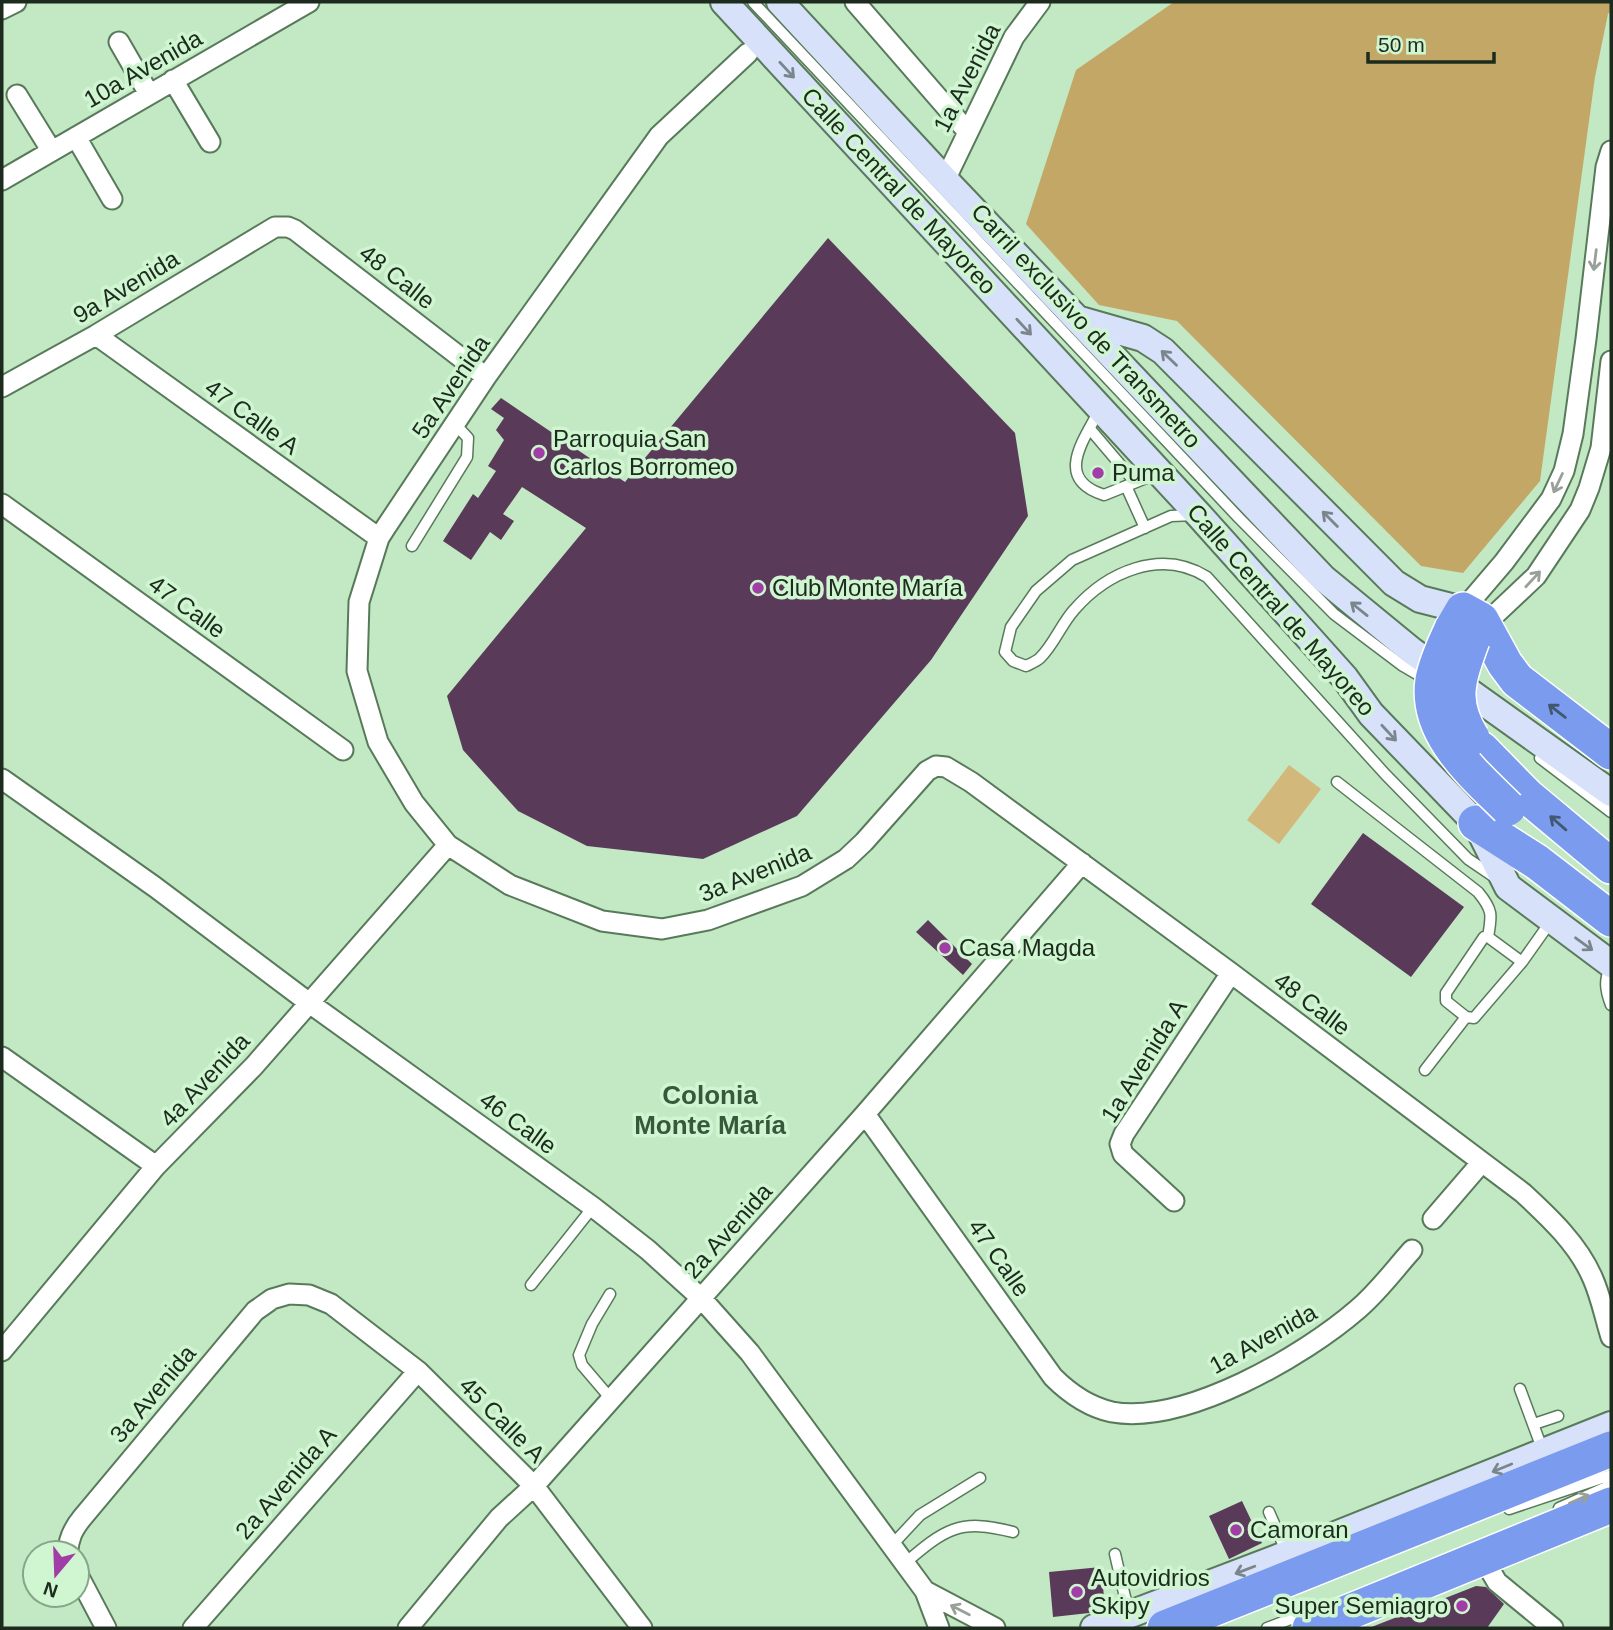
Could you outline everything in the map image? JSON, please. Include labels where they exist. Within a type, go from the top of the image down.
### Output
[{"type":"highway","points":[[1468,626],[1457,701],[1463,723],[1491,733],[1527,796],[1611,866]]},
{"type":"highway","points":[[1468,626],[1517,680],[1611,752]]},
{"type":"highway","points":[[1468,626],[1434,674],[1432,697],[1435,714],[1453,749],[1508,808],[1537,862]]},
{"type":"highway","points":[[1476,823],[1537,862],[1608,914]]},
{"type":"highway","points":[[1165,1628],[1611,1449]]},
{"type":"highway","points":[[1314,1618],[1390,1602],[1483,1558],[1611,1505]]},
{"type":"main road","name":"Calle Central de Mayoreo","points":[[724,2],[1095,419],[1140,480],[1198,514],[1345,678],[1371,714],[1476,823],[1508,887],[1611,964]]},
{"type":"main road","name":"Calle Central de Mayoreo","points":[[780,2],[945,180],[1340,593],[1412,651],[1611,793]]},
{"type":"main road","points":[[1078,320],[1153,343],[1394,583],[1468,626]]},
{"type":"main road","points":[[1094,1628],[1611,1425]]},
{"type":"street","points":[[2,9],[16,2]]},
{"type":"street","name":"10a Avenida","points":[[2,180],[309,2]]},
{"type":"street","points":[[855,2],[967,131]]},
{"type":"street","name":"1a Avenida","points":[[945,180],[1014,37],[1040,2]]},
{"type":"street","points":[[118,42],[149,94]]},
{"type":"street","name":"5a Avenida","points":[[448,845],[414,803],[377,742],[357,671],[359,602],[379,538],[486,377],[659,136],[748,53]]},
{"type":"street","points":[[173,80],[210,142]]},
{"type":"street","points":[[18,95],[51,150]]},
{"type":"street","points":[[76,136],[111,199]]},
{"type":"street","points":[[1468,626],[1504,562],[1551,499],[1564,471],[1573,434],[1606,167],[1611,151]]},
{"type":"street","name":"48 Calle","points":[[275,227],[295,230],[486,377]]},
{"type":"street","name":"9a Avenida","points":[[2,387],[96,335],[275,227]]},
{"type":"street","name":"47 Calle A","points":[[96,335],[379,538]]},
{"type":"street","points":[[1468,626],[1536,576],[1580,510],[1590,488],[1601,448],[1611,361]]},
{"type":"street","name":"47 Calle","points":[[2,504],[343,750]]},
{"type":"street","name":"48 Calle","points":[[927,771],[936,766],[946,767],[971,782],[1523,1193],[1549,1217],[1593,1278],[1611,1337]]},
{"type":"street","name":"3a Avenida","points":[[448,845],[510,885],[602,921],[662,929],[708,920],[802,886],[823,875],[864,842],[927,771]]},
{"type":"street","name":"46 Calle","points":[[2,779],[155,887],[308,1002],[593,1207],[648,1250],[701,1298],[750,1353],[925,1591],[939,1628]]},
{"type":"street","name":"4a Avenida","points":[[2,1351],[156,1166],[254,1066],[448,845]]},
{"type":"street","name":"2a Avenida","points":[[408,1628],[499,1518],[534,1486],[865,1114],[1082,863]]},
{"type":"street","name":"1a Avenida A","points":[[1174,1201],[1123,1154],[1120,1144],[1231,973]]},
{"type":"street","points":[[2,1057],[156,1166]]},
{"type":"street","name":"47 Calle","points":[[865,1114],[1053,1377],[1068,1391],[1090,1405],[1109,1411]]},
{"type":"street","points":[[1433,1219],[1482,1162]]},
{"type":"street","name":"1a Avenida","points":[[1109,1411],[1126,1414],[1163,1412],[1202,1400],[1269,1370],[1319,1339],[1357,1310],[1412,1250]]},
{"type":"street","name":"3a Avenida","points":[[71,1539],[82,1518],[255,1311],[271,1299],[289,1294]]},
{"type":"street","name":"45 Calle A","points":[[289,1294],[309,1295],[331,1304],[418,1371],[534,1486],[642,1628]]},
{"type":"street","name":"2a Avenida A","points":[[193,1628],[418,1371]]},
{"type":"street","points":[[1483,1558],[1497,1582],[1553,1628]]},
{"type":"street","name":"46 Calle","points":[[925,1591],[995,1628]]},
{"type":"street","points":[[91,1600],[106,1628]]},
{"type":"lane","name":"Carril exclusivo de Transmetro","points":[[752,2],[1239,518],[1334,614],[1403,666],[1468,706]]},
{"type":"lane","points":[[1095,419],[1073,462],[1076,473],[1092,492],[1104,495],[1140,480],[1145,528]]},
{"type":"lane","points":[[412,546],[467,457],[468,438],[455,424]]},
{"type":"lane","points":[[1198,514],[1171,516],[1072,560],[1036,591],[1011,627],[1005,652],[1013,662],[1026,666],[1040,658],[1072,611],[1108,579],[1151,564],[1173,564],[1192,568],[1207,577],[1385,774],[1468,859],[1508,887]]},
{"type":"lane","points":[[1534,754],[1611,812]]},
{"type":"lane","points":[[1337,782],[1478,892],[1489,905],[1491,919],[1488,937]]},
{"type":"lane","points":[[1522,962],[1488,937],[1482,938],[1446,992],[1446,1001],[1466,1017],[1474,1018],[1522,962],[1552,920]]},
{"type":"lane","points":[[1611,964],[1605,979],[1611,1005]]},
{"type":"lane","points":[[1425,1070],[1466,1017]]},
{"type":"lane","points":[[531,1285],[593,1207]]},
{"type":"lane","points":[[610,1294],[592,1324],[579,1355],[582,1365],[611,1399]]},
{"type":"lane","points":[[1520,1389],[1544,1452]]},
{"type":"lane","points":[[1534,1424],[1558,1416]]},
{"type":"lane","points":[[1496,1514],[1611,1475]]},
{"type":"lane","points":[[891,1545],[920,1515],[980,1478]]},
{"type":"lane","points":[[1553,1511],[1611,1485]]},
{"type":"lane","points":[[1269,1512],[1288,1554]]},
{"type":"lane","points":[[904,1564],[936,1537],[951,1529],[990,1526],[1013,1532]]},
{"type":"lane","points":[[1115,1554],[1125,1597],[1133,1614]]},
{"type":"lane","points":[[1267,1628],[1314,1618]]},
{"type":"shaded area","points":[[1174,2],[1611,2],[1595,77],[1540,481],[1463,573],[1421,566],[1177,321],[1099,305],[1026,224],[1076,70]]},
{"type":"shaded area","points":[[1289,765],[1321,789],[1279,844],[1247,820]]},
{"type":"building","name":"Club Monte María","points":[[828,238],[1015,433],[1028,516],[931,660],[797,816],[703,859],[587,846],[518,811],[463,750],[447,696],[586,528],[522,487],[503,514],[514,521],[501,540],[490,532],[471,560],[443,541],[473,494],[478,498],[496,471],[488,466],[504,440],[496,430],[504,418],[491,409],[501,398],[625,482]]},
{"type":"building","points":[[1363,833],[1464,907],[1411,977],[1311,904]]},
{"type":"building","name":"Casa Magda","points":[[928,920],[972,964],[963,975],[916,932]]},
{"type":"building","name":"Camoran","points":[[1242,1501],[1262,1543],[1229,1559],[1209,1516]]},
{"type":"building","name":"Autovidrios Skipy","points":[[1101,1567],[1105,1607],[1089,1613],[1053,1617],[1049,1572]]},
{"type":"building","name":"Super Semiagro","points":[[1476,1586],[1486,1587],[1504,1604],[1487,1628],[1369,1628]]},
{"type":"place","name":"Parroquia San Carlos Borromeo","points":[[539,453]]},
{"type":"place","name":"Puma","points":[[1098,473]]},
{"type":"place","name":"Club Monte María","points":[[758,588]]},
{"type":"place","name":"Casa Magda","points":[[945,948]]},
{"type":"place","name":"Camoran","points":[[1236,1530]]},
{"type":"place","name":"Autovidrios Skipy","points":[[1077,1592]]},
{"type":"place","name":"Super Semiagro","points":[[1462,1606]]},
{"type":"district","name":"Colonia Monte María","points":[[710,1110]]}]
